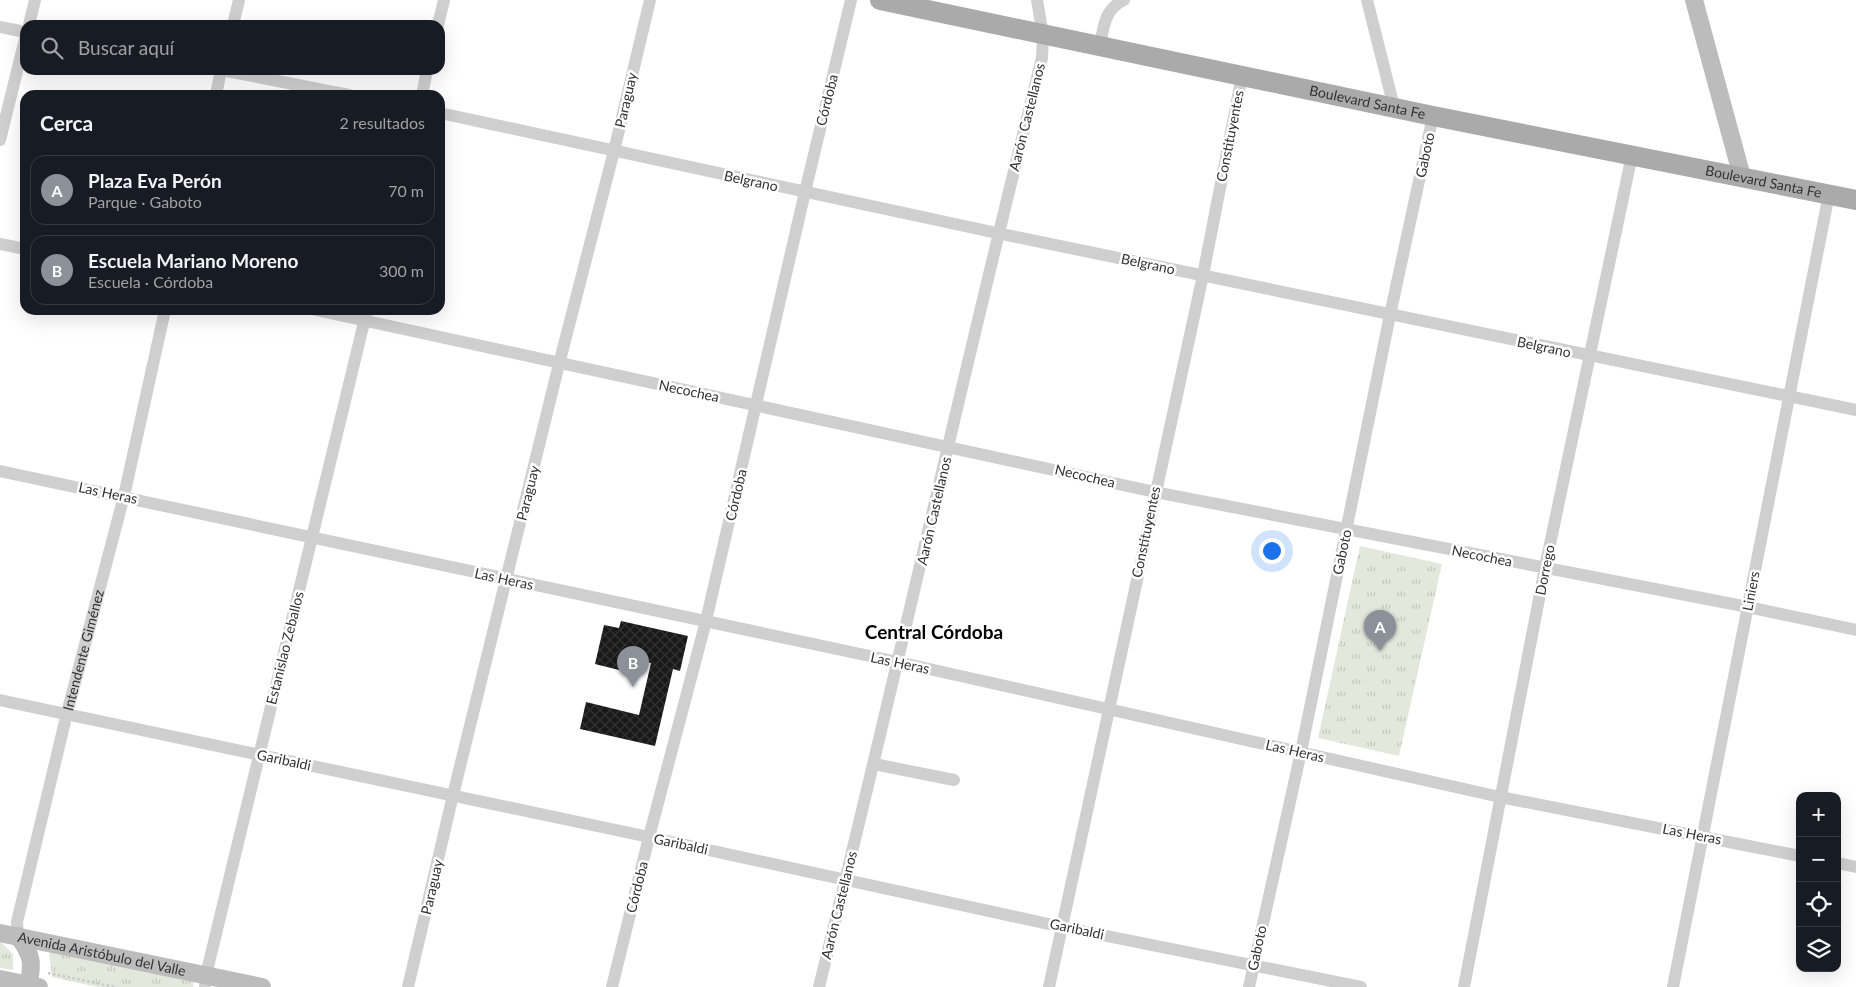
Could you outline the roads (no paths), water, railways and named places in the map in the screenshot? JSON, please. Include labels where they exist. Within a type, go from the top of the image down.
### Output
[{"type":"main road","name":"Boulevard Santa Fe","points":[[880,0],[1433,116],[1856,200]]},
{"type":"street","points":[[29,20],[35,0]]},
{"type":"street","points":[[233,20],[239,0]]},
{"type":"street","points":[[439,20],[444,0]]},
{"type":"street","name":"Paraguay","points":[[408,987],[453,796],[650,0]]},
{"type":"street","name":"Córdoba","points":[[612,987],[706,621],[851,0]]},
{"type":"street","name":"Aarón Castellanos","points":[[818,987],[874,764],[997,233],[1042,58],[1043,35],[1038,0]]},
{"type":"street","points":[[1100,45],[1106,19],[1111,8],[1124,0]]},
{"type":"street","points":[[1367,0],[1394,107]]},
{"type":"street","points":[[1694,0],[1742,177]]},
{"type":"street","points":[[0,27],[20,31]]},
{"type":"street","points":[[0,140],[20,59]]},
{"type":"street","points":[[217,90],[221,75]]},
{"type":"street","points":[[247,75],[324,90]]},
{"type":"street","points":[[423,90],[427,75]]},
{"type":"street","name":"Constituyentes","points":[[1049,987],[1203,275],[1242,76]]},
{"type":"street","name":"Belgrano","points":[[445,114],[997,233],[1856,410]]},
{"type":"street","name":"Gaboto","points":[[1249,987],[1301,752],[1390,315],[1433,116]]},
{"type":"street","name":"Dorrego","points":[[1464,987],[1545,568],[1632,155]]},
{"type":"street","name":"Liniers","points":[[1673,987],[1829,194]]},
{"type":"street","points":[[0,244],[20,248]]},
{"type":"street","name":"Intendente Giménez","points":[[18,936],[17,922],[67,713],[124,496],[164,315]]},
{"type":"street","name":"Necochea","points":[[365,316],[559,364],[949,446],[1155,492],[1748,607],[1856,630]]},
{"type":"street","name":"Estanislao Zeballos","points":[[206,981],[258,754],[365,316]]},
{"type":"street","name":"Las Heras","points":[[0,471],[898,662],[1500,797],[1796,855]]},
{"type":"street","name":"Garibaldi","points":[[0,700],[1062,926],[1361,987]]},
{"type":"street","points":[[874,764],[954,780]]},
{"type":"street","points":[[1841,864],[1856,867]]},
{"type":"street","name":"Avenida Aristóbulo del Valle","points":[[0,933],[206,981],[262,987]]},
{"type":"street","points":[[0,979],[32,982],[28,950],[18,936]]},
{"type":"place","name":"Plaza Eva Perón","points":[[1380,651]]},
{"type":"place","name":"Escuela Mariano Moreno","points":[[633,687]]},
{"type":"district","name":"Central Córdoba","points":[[934,632]]}]
